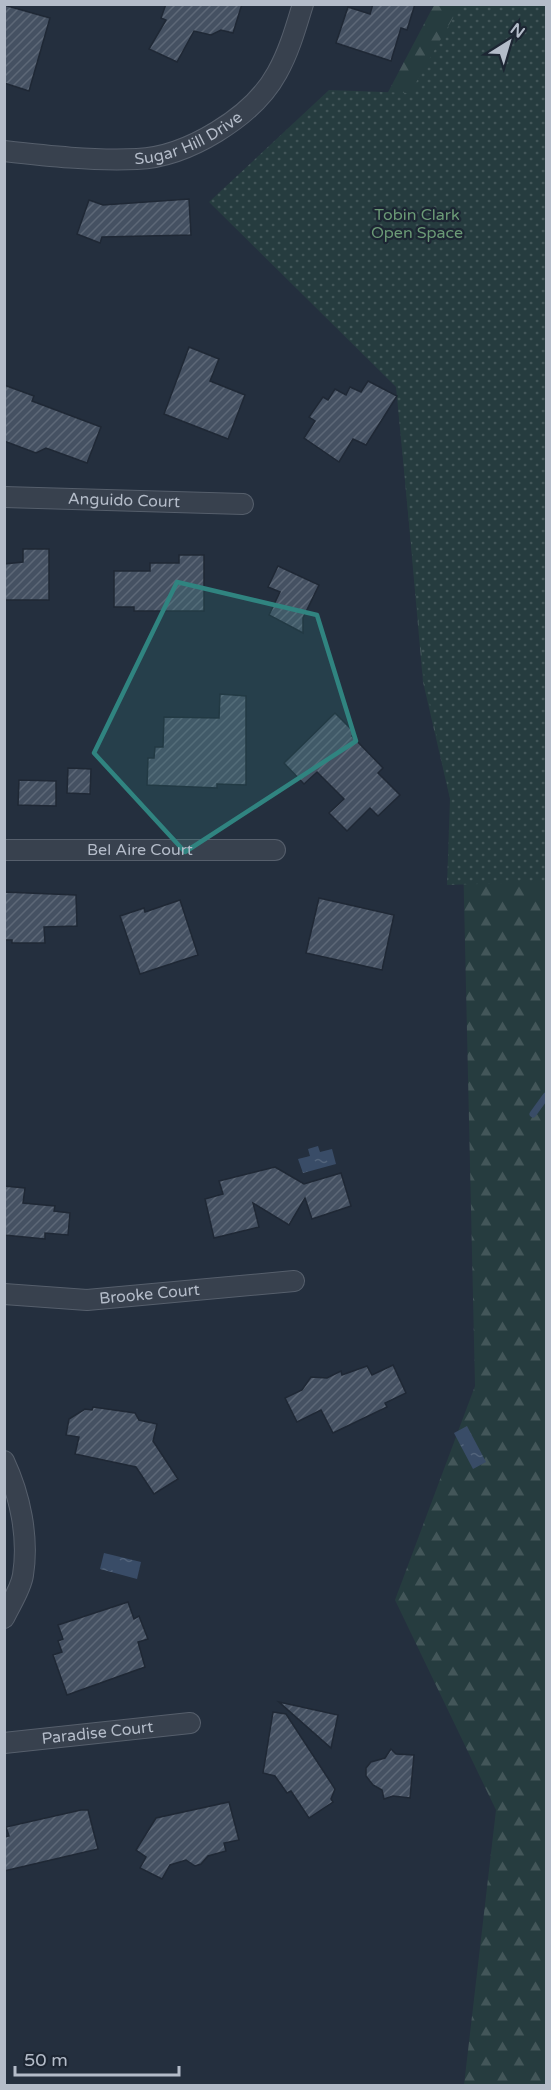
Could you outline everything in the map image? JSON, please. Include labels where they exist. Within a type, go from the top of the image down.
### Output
[{"type":"street","name":"Sugar Hill Drive","points":[[4,151],[53,157],[139,159],[198,143],[236,119],[256,101],[277,74],[303,4]]},
{"type":"street","name":"Anguido Court","points":[[4,497],[243,504]]},
{"type":"street","name":"Bel Aire Court","points":[[4,850],[276,850]]},
{"type":"street","name":"Brooke Court","points":[[4,1294],[87,1300],[294,1281]]},
{"type":"street","points":[[4,1461],[16,1486],[23,1531],[23,1576],[4,1618]]},
{"type":"street","name":"Paradise Court","points":[[4,1743],[190,1723]]},
{"type":"highlighted area","points":[[177,582],[317,615],[356,741],[185,852],[94,753]]},
{"type":"green space","name":"Tobin Clark Open Space","points":[[461,4],[546,5],[546,882],[447,885],[450,798],[424,679],[396,387],[209,202],[329,90],[410,93]]},
{"type":"green space","points":[[434,5],[546,5],[546,2085],[464,2085],[496,1810],[395,1600],[475,1386],[463,855],[423,682],[397,388],[319,223]]},
{"type":"water","points":[[318,1146],[320,1152],[332,1149],[336,1164],[303,1173],[298,1159],[310,1156],[308,1149]]},
{"type":"water","points":[[467,1426],[486,1462],[473,1469],[454,1433]]},
{"type":"water","points":[[104,1553],[141,1562],[137,1579],[100,1569]]},
{"type":"building","points":[[166,4],[242,4],[233,33],[221,30],[211,35],[194,31],[177,62],[149,49],[166,20],[161,18]]},
{"type":"building","points":[[373,4],[415,4],[407,30],[401,28],[391,61],[336,43],[348,7],[370,14]]},
{"type":"building","points":[[4,5],[50,18],[29,91],[4,83]]},
{"type":"building","points":[[189,199],[191,235],[102,237],[100,243],[77,234],[89,200],[103,205]]},
{"type":"building","points":[[189,347],[219,359],[210,381],[245,395],[228,439],[164,414]]},
{"type":"building","points":[[368,381],[397,396],[366,445],[353,439],[339,462],[304,438],[315,421],[309,417],[323,397],[328,400],[335,389],[346,395],[350,387],[361,392]]},
{"type":"building","points":[[4,385],[34,396],[32,401],[101,427],[87,463],[46,448],[36,453],[4,441]]},
{"type":"building","points":[[23,549],[49,549],[49,600],[4,600],[4,564],[23,562]]},
{"type":"building","points":[[179,555],[204,555],[204,611],[134,611],[134,607],[114,607],[114,571],[150,571],[150,563],[179,563]]},
{"type":"building","points":[[278,566],[319,585],[303,618],[303,633],[269,615],[280,592],[268,587]]},
{"type":"building","points":[[220,694],[246,696],[246,785],[217,784],[217,788],[147,785],[148,758],[154,758],[155,747],[163,747],[164,717],[219,718]]},
{"type":"building","points":[[335,713],[355,733],[352,736],[383,768],[378,773],[400,795],[378,816],[370,808],[347,831],[329,813],[344,799],[317,772],[304,784],[284,763]]},
{"type":"building","points":[[68,768],[91,769],[90,794],[67,793]]},
{"type":"building","points":[[19,780],[56,781],[56,806],[18,805]]},
{"type":"building","points":[[4,892],[76,895],[77,926],[44,927],[45,943],[12,943],[12,940],[4,940]]},
{"type":"building","points":[[319,898],[394,915],[382,970],[306,953]]},
{"type":"building","points":[[180,900],[198,955],[140,974],[120,916],[144,908],[145,912]]},
{"type":"building","points":[[275,1167],[304,1184],[341,1173],[351,1206],[312,1219],[305,1198],[289,1225],[253,1203],[259,1227],[214,1238],[205,1199],[223,1194],[219,1181]]},
{"type":"building","points":[[4,1186],[25,1188],[23,1203],[55,1206],[54,1211],[70,1213],[68,1235],[45,1233],[45,1239],[4,1235]]},
{"type":"building","points":[[393,1365],[406,1393],[385,1403],[387,1407],[333,1433],[321,1410],[297,1422],[285,1398],[302,1390],[311,1377],[327,1378],[341,1371],[342,1375],[367,1366],[372,1375]]},
{"type":"building","points":[[93,1407],[135,1413],[139,1420],[157,1424],[153,1441],[178,1479],[154,1494],[136,1467],[75,1454],[79,1437],[66,1435],[69,1419],[85,1409],[92,1410]]},
{"type":"building","points":[[128,1602],[134,1619],[139,1616],[148,1639],[138,1642],[145,1667],[67,1695],[53,1655],[62,1652],[58,1641],[63,1639],[58,1625]]},
{"type":"building","points":[[279,1702],[338,1715],[331,1748]]},
{"type":"building","points":[[273,1712],[286,1714],[335,1789],[331,1799],[333,1802],[309,1818],[291,1791],[287,1793],[275,1776],[263,1773]]},
{"type":"building","points":[[391,1749],[396,1754],[414,1755],[410,1798],[393,1796],[384,1799],[382,1790],[373,1785],[366,1776],[366,1768],[371,1762],[385,1758]]},
{"type":"building","points":[[229,1802],[239,1840],[224,1843],[226,1851],[208,1856],[201,1864],[195,1866],[186,1860],[170,1865],[162,1879],[140,1868],[146,1857],[136,1850],[156,1818]]},
{"type":"building","points":[[88,1810],[98,1849],[4,1871],[4,1837],[9,1836],[6,1827]]},
{"type":"waterway","points":[[533,1114],[546,1096]]}]
